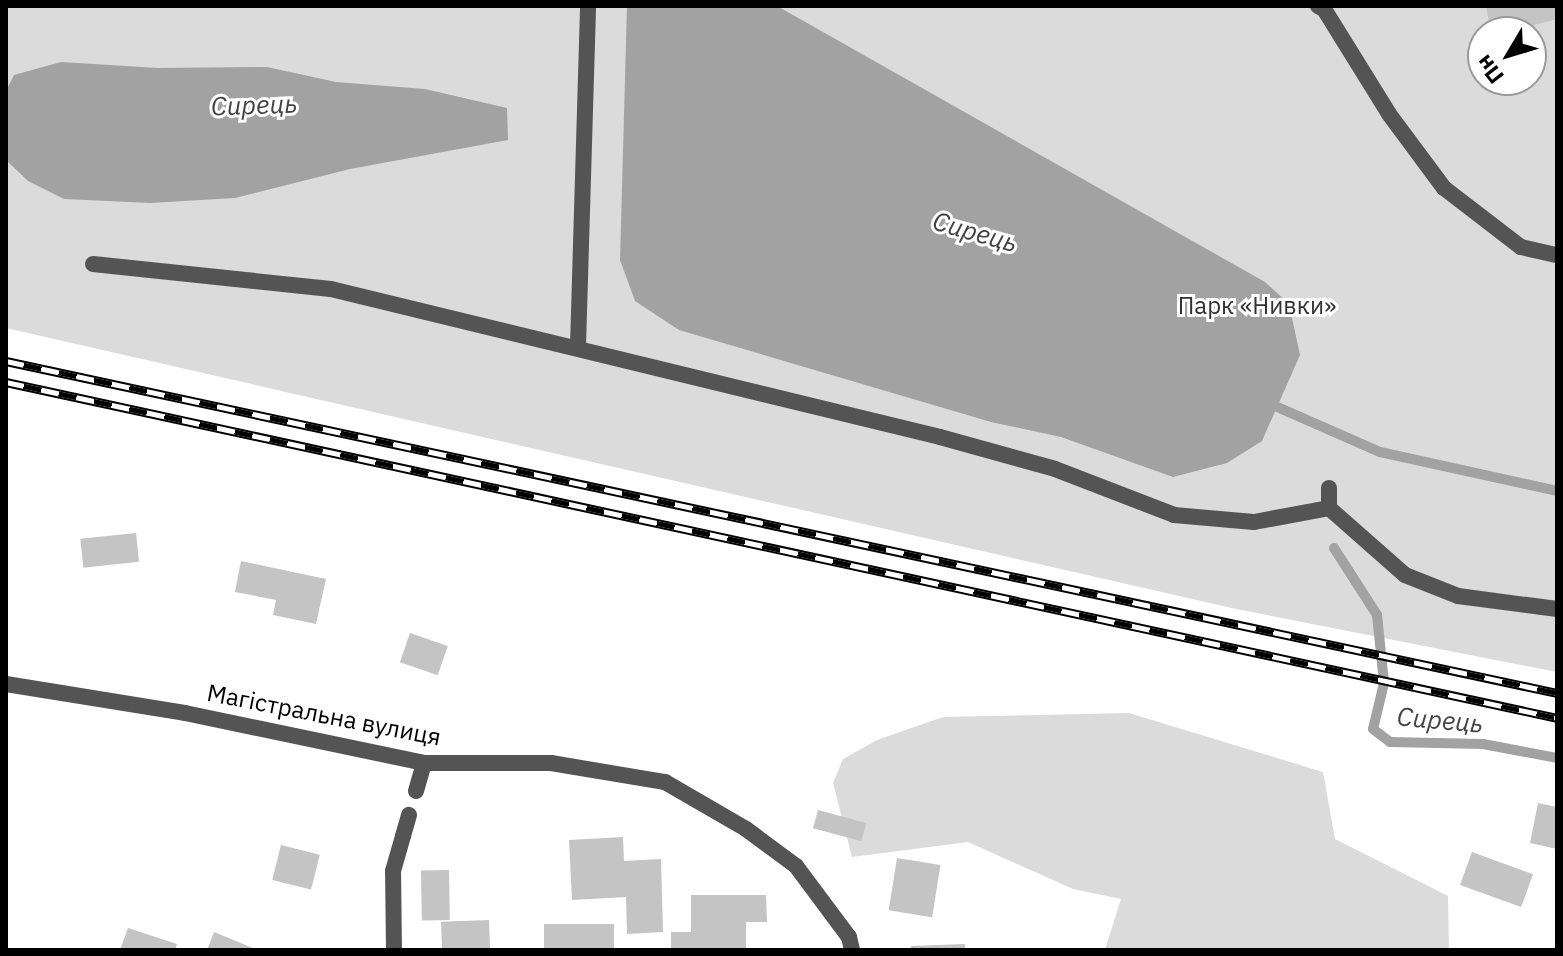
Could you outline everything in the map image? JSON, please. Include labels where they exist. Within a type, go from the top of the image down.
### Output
[{"type":"street","points":[[578,346],[588,6]]},
{"type":"street","points":[[1318,6],[1324,9],[1389,114],[1444,188],[1521,247],[1557,255]]},
{"type":"street","points":[[93,264],[331,289],[578,346],[1055,469],[1174,515],[1254,522],[1329,508]]},
{"type":"street","points":[[1329,488],[1329,508],[1405,575],[1458,596],[1557,609]]},
{"type":"street","name":"Магістральна вулиця","points":[[6,684],[185,713],[424,763],[551,763],[665,782],[746,829],[796,866],[849,937],[852,950]]},
{"type":"street","points":[[416,791],[424,763]]},
{"type":"street","points":[[394,950],[393,871],[409,815]]},
{"type":"green space","name":"Парк «Нивки»","points":[[6,6],[1557,6],[1557,672],[1236,609],[6,328]]},
{"type":"green space","points":[[1129,713],[1323,772],[1335,839],[1448,896],[1449,950],[1105,950],[1121,899],[1073,889],[968,842],[852,857],[833,783],[843,759],[877,740],[943,717]]},
{"type":"water","points":[[627,6],[777,6],[1265,282],[1289,304],[1300,355],[1262,441],[1227,463],[1173,477],[1061,437],[991,422],[679,330],[635,301],[620,260]]},
{"type":"water","points":[[61,62],[158,68],[267,67],[336,82],[425,89],[507,108],[508,140],[350,169],[235,198],[150,203],[64,199],[28,181],[6,160],[6,91],[14,75]]},
{"type":"building","points":[[1486,6],[1557,6],[1557,19],[1547,22],[1547,16],[1488,16]]},
{"type":"building","points":[[136,533],[139,562],[83,568],[80,539]]},
{"type":"building","points":[[241,561],[326,579],[316,624],[273,615],[276,600],[235,592]]},
{"type":"building","points":[[410,633],[448,646],[438,675],[400,662]]},
{"type":"building","points":[[1538,803],[1557,807],[1557,849],[1530,843]]},
{"type":"building","points":[[818,810],[866,823],[861,841],[813,828]]},
{"type":"building","points":[[623,837],[624,861],[661,859],[663,932],[627,934],[626,897],[572,900],[569,840]]},
{"type":"building","points":[[281,845],[320,855],[311,890],[272,880]]},
{"type":"building","points":[[1472,852],[1533,874],[1521,907],[1460,885]]},
{"type":"building","points":[[897,858],[940,865],[932,917],[889,910]]},
{"type":"building","points":[[421,870],[449,870],[450,920],[422,920]]},
{"type":"building","points":[[691,895],[766,895],[767,922],[746,922],[746,950],[671,950],[671,932],[691,932]]},
{"type":"building","points":[[489,920],[490,950],[442,950],[441,922]]},
{"type":"building","points":[[544,924],[614,924],[614,950],[544,950]]},
{"type":"building","points":[[128,928],[177,944],[175,950],[120,950]]},
{"type":"building","points":[[214,932],[258,950],[207,950]]},
{"type":"building","points":[[965,944],[965,950],[911,950],[911,946]]},
{"type":"waterway","points":[[1266,402],[1380,452],[1557,491]]},
{"type":"waterway","name":"Сирець","points":[[1334,548],[1377,615],[1384,683],[1373,729],[1390,742],[1483,744],[1557,758]]},
{"type":"railway","points":[[6,361],[1557,693]]},
{"type":"railway","points":[[6,382],[1557,718]]}]
